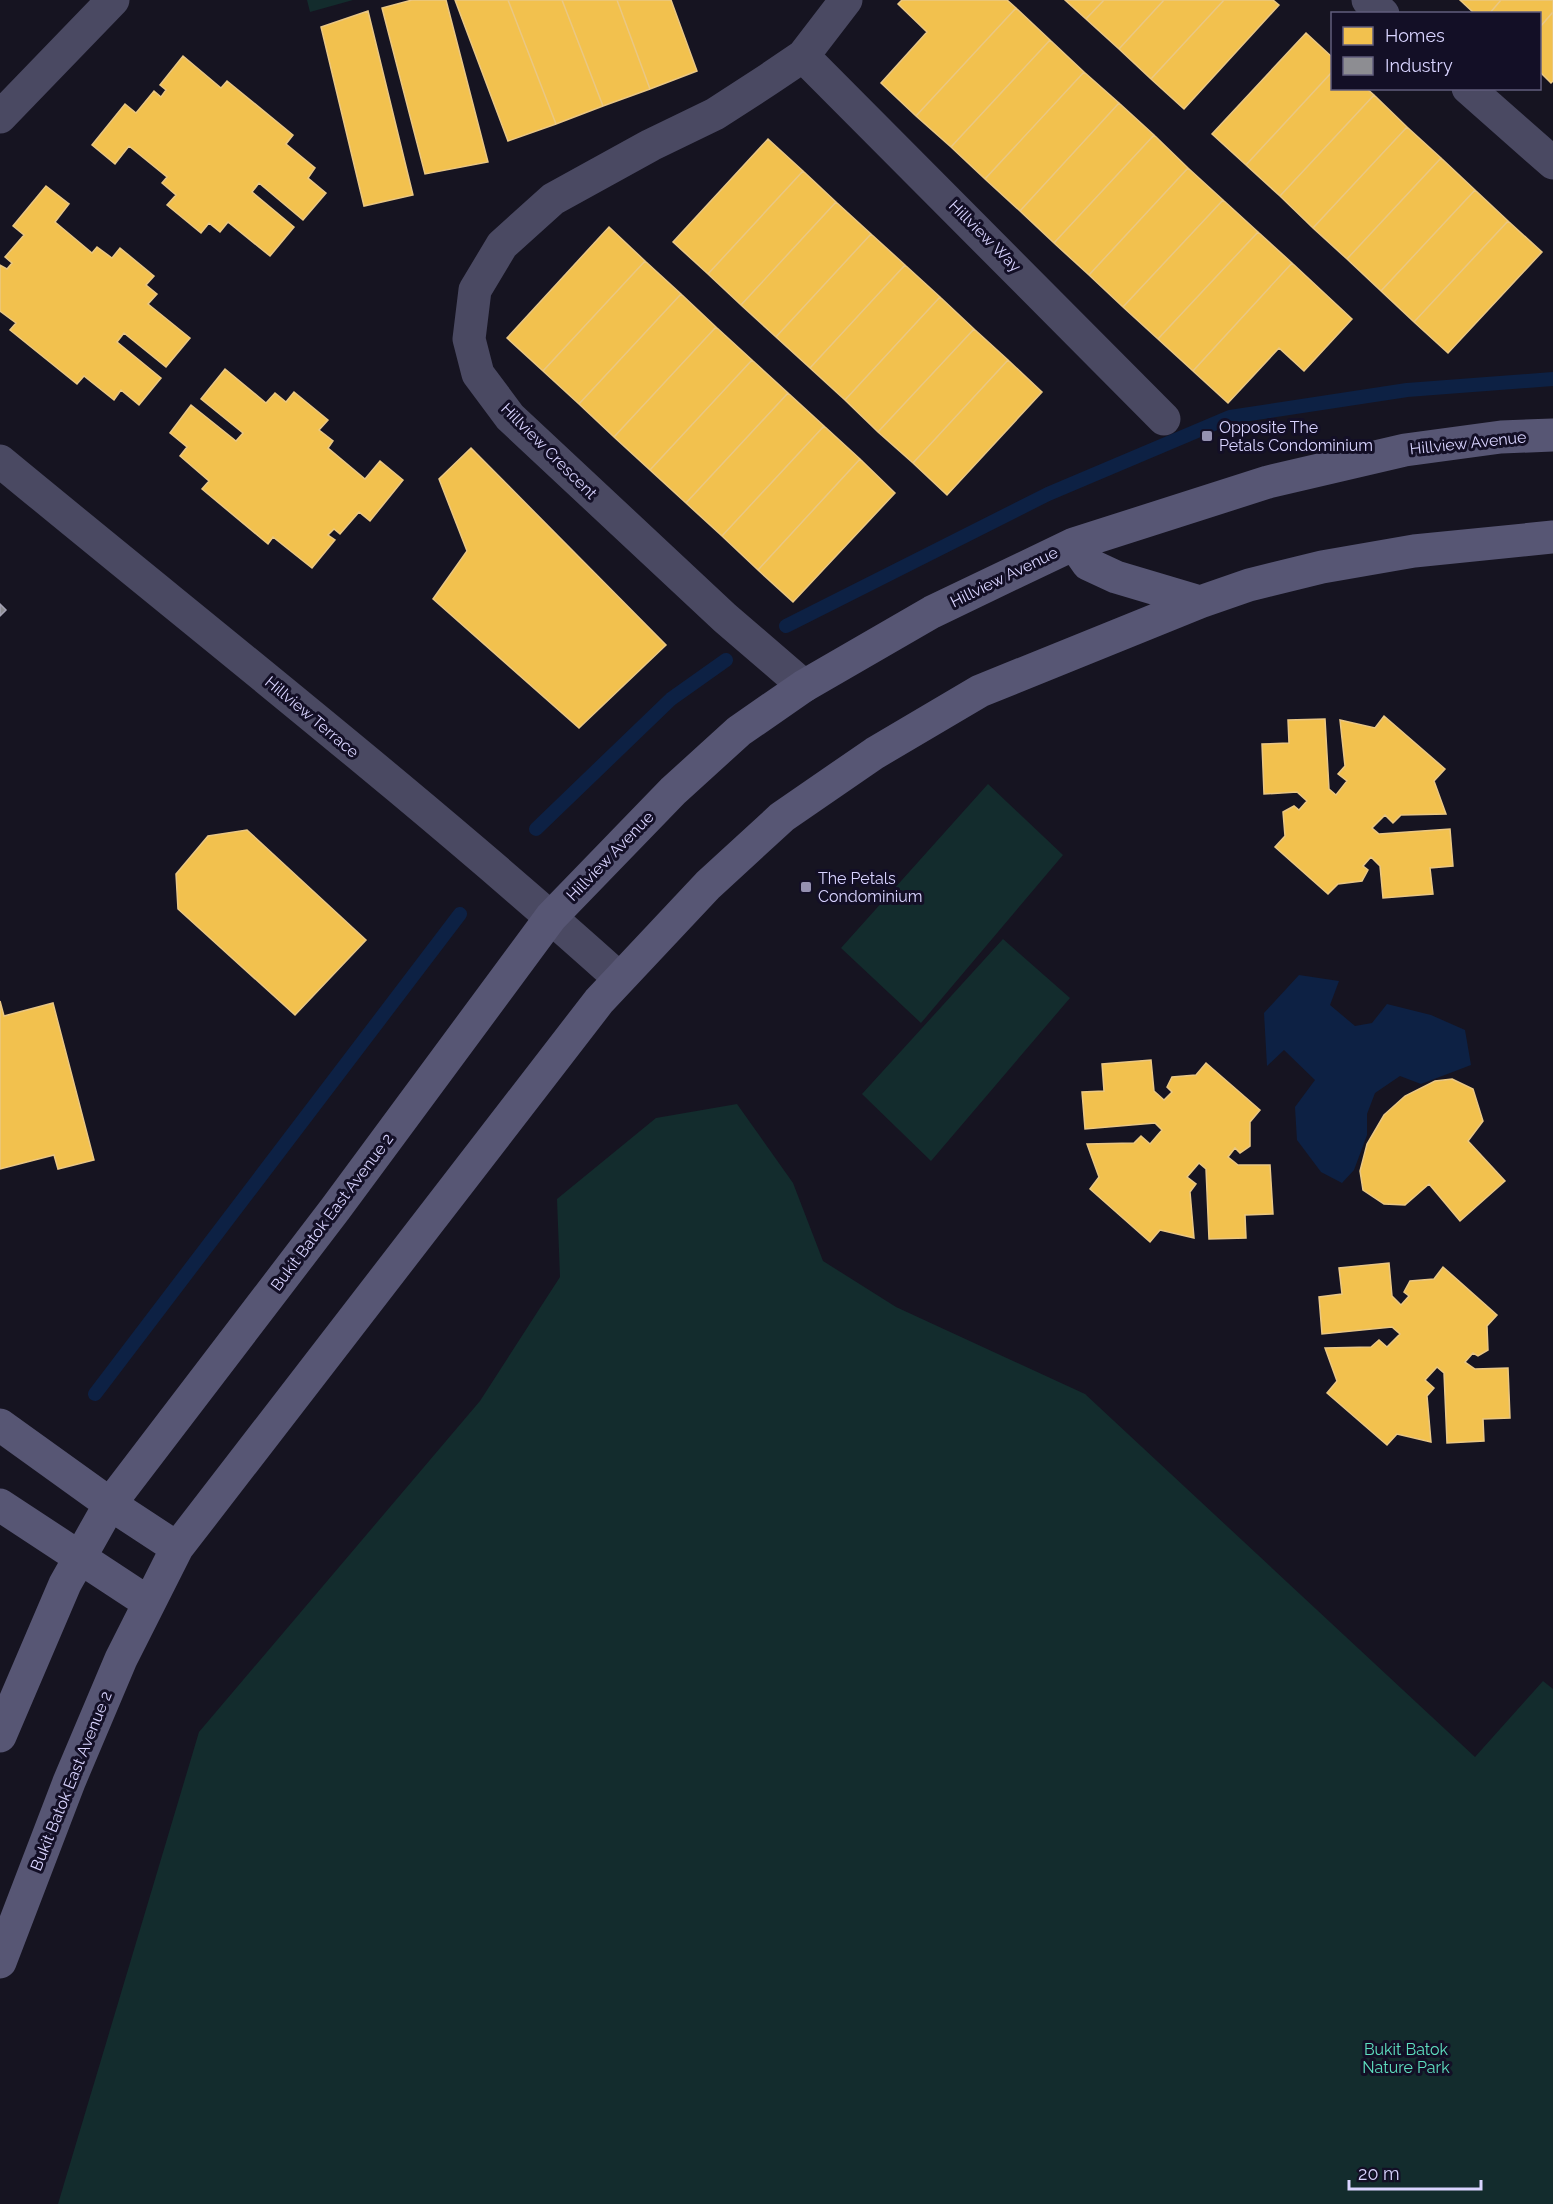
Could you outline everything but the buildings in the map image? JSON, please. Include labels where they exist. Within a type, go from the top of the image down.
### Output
[{"type":"street","points":[[0,117],[113,0]]},
{"type":"street","name":"Hillview Crescent","points":[[804,686],[725,618],[510,417],[478,374],[469,339],[475,290],[502,245],[553,199],[651,145],[715,114],[803,56],[846,0]]},
{"type":"street","points":[[1368,0],[1381,12]]},
{"type":"street","name":"Hillview Way","points":[[803,56],[1164,418]]},
{"type":"street","points":[[1470,90],[1553,163]]},
{"type":"street","name":"Hillview Avenue","points":[[551,917],[673,791],[739,731],[804,686],[932,612],[1074,544],[1268,482],[1405,450],[1501,437],[1553,435]]},
{"type":"street","name":"Hillview Terrace","points":[[0,461],[322,724],[551,917],[619,978]]},
{"type":"street","points":[[619,978],[708,885],[782,817],[876,753],[980,691],[1200,602],[1249,585],[1322,567],[1414,551],[1553,537]]},
{"type":"street","points":[[1074,544],[1088,564],[1116,577],[1200,602]]},
{"type":"street","name":"Bukit Batok East Avenue 2","points":[[0,1736],[65,1584],[110,1504],[336,1208],[551,917]]},
{"type":"street","name":"Bukit Batok East Avenue 2","points":[[0,1962],[69,1782],[121,1659],[177,1548],[465,1172],[619,978]]},
{"type":"street","points":[[0,1425],[110,1504],[177,1548]]},
{"type":"street","points":[[0,1505],[149,1603]]},
{"type":"green space","points":[[307,0],[353,0],[310,12]]},
{"type":"green space","points":[[988,784],[1063,855],[921,1023],[841,948]]},
{"type":"green space","points":[[1003,939],[1070,998],[931,1161],[862,1094]]},
{"type":"green space","name":"Bukit Batok Nature Park","points":[[737,1104],[793,1183],[823,1261],[896,1307],[1085,1394],[1475,1757],[1543,1681],[1553,1689],[1553,2204],[58,2204],[199,1732],[480,1401],[560,1277],[557,1199],[656,1118]]},
{"type":"water","points":[[1299,975],[1339,981],[1330,1005],[1355,1026],[1372,1023],[1387,1004],[1431,1015],[1465,1030],[1471,1065],[1421,1084],[1400,1076],[1375,1093],[1367,1114],[1367,1135],[1354,1170],[1342,1183],[1321,1172],[1297,1140],[1295,1107],[1315,1080],[1284,1050],[1267,1066],[1264,1013]]},
{"type":"waterway","points":[[786,626],[1048,494],[1230,417],[1407,390],[1553,379]]},
{"type":"waterway","points":[[536,829],[671,699],[726,660]]},
{"type":"waterway","points":[[95,1394],[460,914]]},
{"type":"place","name":"Opposite The Petals Condominium","points":[[1207,436]]},
{"type":"place","name":"The Petals Condominium","points":[[806,887]]}]
